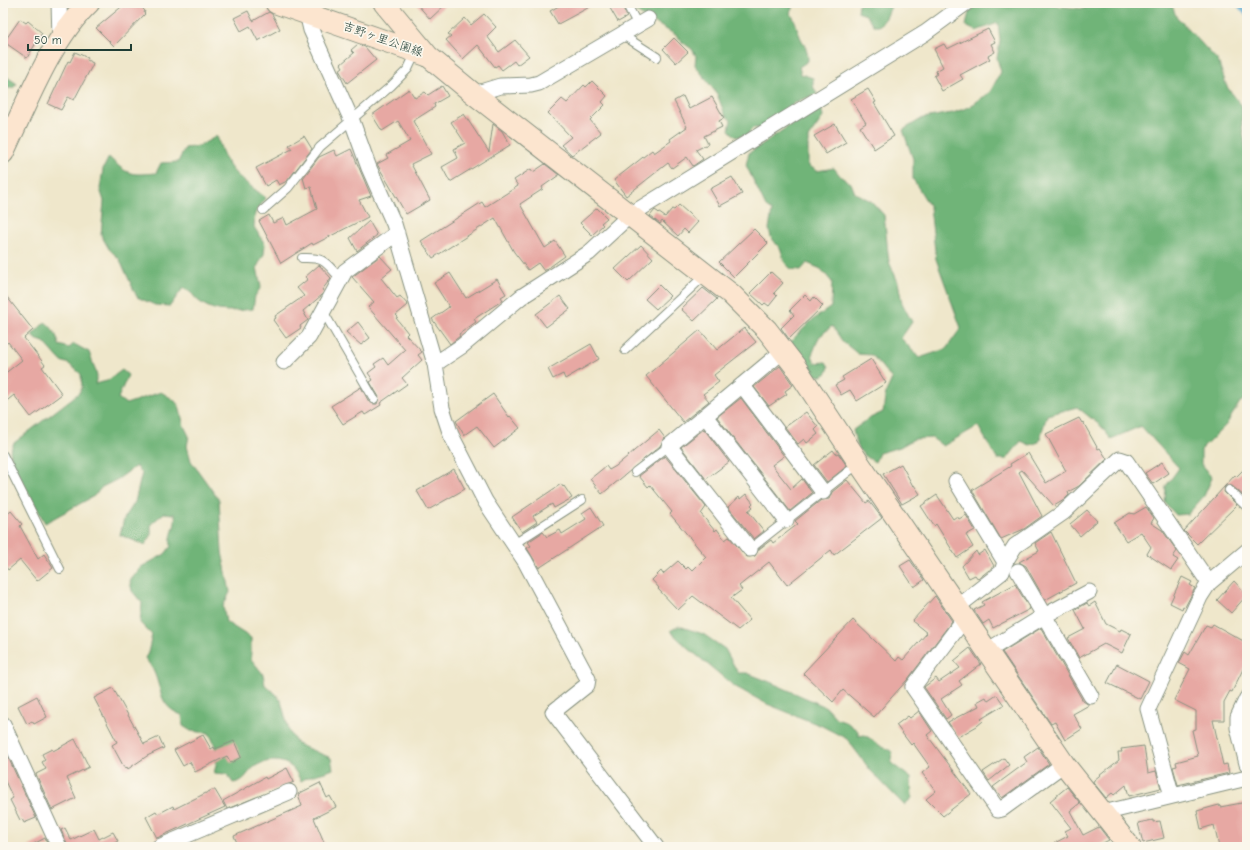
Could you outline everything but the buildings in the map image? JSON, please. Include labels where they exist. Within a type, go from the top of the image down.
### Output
[{"type":"street","points":[[59,3],[60,38]]},
{"type":"street","points":[[3,153],[60,38],[81,10],[89,3]]},
{"type":"street","name":"吉野ヶ里公園線","points":[[276,3],[423,54]]},
{"type":"street","name":"吉野ヶ里公園線","points":[[384,3],[423,54]]},
{"type":"street","points":[[435,364],[462,346],[521,296],[589,253],[630,215],[925,33],[966,3]]},
{"type":"street","points":[[307,13],[311,30],[352,120],[369,168],[388,207],[397,233],[435,364],[442,408],[451,435],[485,501],[514,544],[588,679],[587,685],[552,712],[656,847]]},
{"type":"street","points":[[474,94],[500,86],[531,85],[538,83],[643,22]]},
{"type":"street","points":[[423,54],[731,294],[767,330],[795,366],[859,463],[1064,764],[1130,847]]},
{"type":"street","points":[[284,362],[309,337],[345,271],[355,262],[397,233]]},
{"type":"street","points":[[750,549],[669,446],[783,351]]},
{"type":"street","points":[[742,385],[823,492]]},
{"type":"street","points":[[704,416],[786,520]]},
{"type":"street","points":[[1064,764],[1002,809],[998,810],[913,687],[961,613],[1002,572],[1004,562],[1015,546],[1064,512],[1120,459],[1126,461],[1209,584]]},
{"type":"street","points":[[956,481],[1004,562]]},
{"type":"street","points":[[1172,796],[1148,709],[1200,597],[1209,584],[1247,551]]},
{"type":"street","points":[[1018,571],[1091,696]]},
{"type":"street","points":[[987,651],[1044,616],[1089,592]]},
{"type":"street","points":[[1247,698],[1238,717],[1238,728],[1247,764]]},
{"type":"street","points":[[3,724],[59,847]]},
{"type":"street","points":[[1103,813],[1247,778]]},
{"type":"street","points":[[159,847],[289,792]]},
{"type":"lane","points":[[626,3],[643,22]]},
{"type":"lane","points":[[621,34],[657,57]]},
{"type":"lane","points":[[264,210],[288,188],[320,147],[391,86],[423,54]]},
{"type":"lane","points":[[302,258],[316,257],[322,259],[340,278]]},
{"type":"lane","points":[[625,350],[705,274]]},
{"type":"lane","points":[[323,311],[374,399]]},
{"type":"lane","points":[[635,472],[669,446]]},
{"type":"lane","points":[[3,456],[60,569]]},
{"type":"lane","points":[[750,549],[859,463]]},
{"type":"lane","points":[[1229,490],[1247,507]]},
{"type":"lane","points":[[514,544],[582,500]]},
{"type":"green space","points":[[633,3],[794,3],[790,13],[795,21],[808,56],[808,61],[799,67],[801,74],[813,78],[813,86],[817,94],[795,102],[785,113],[774,114],[762,128],[753,128],[747,135],[736,137],[729,130],[731,120],[725,115],[717,94],[695,65],[696,56],[692,49],[682,42],[676,35],[636,12]]},
{"type":"green space","points":[[859,3],[892,4],[886,18],[879,26],[874,26],[866,15],[858,12]]},
{"type":"green space","points":[[979,3],[1055,3],[1058,6],[1085,9],[1084,3],[1171,3],[1176,16],[1218,61],[1227,87],[1242,106],[1242,126],[1247,156],[1247,398],[1240,402],[1226,425],[1201,450],[1201,464],[1212,478],[1204,496],[1188,514],[1176,515],[1165,503],[1166,486],[1179,468],[1141,426],[1111,439],[1101,426],[1077,407],[1047,415],[1039,442],[1030,445],[1021,441],[1007,459],[997,459],[978,426],[943,446],[932,438],[914,439],[900,447],[879,453],[875,462],[862,453],[856,441],[853,430],[868,419],[883,412],[886,392],[892,379],[872,355],[858,354],[843,342],[832,326],[819,337],[812,355],[815,363],[826,362],[829,367],[827,373],[822,376],[812,375],[798,358],[791,341],[811,321],[831,307],[832,282],[821,269],[807,263],[801,270],[791,269],[785,263],[781,250],[771,237],[769,229],[772,211],[766,207],[746,165],[749,153],[805,115],[821,108],[823,117],[808,138],[808,165],[817,171],[834,168],[841,177],[851,183],[855,193],[871,201],[884,215],[889,262],[898,282],[902,303],[912,322],[901,338],[919,358],[946,349],[961,328],[936,259],[930,207],[913,179],[913,159],[903,130],[923,118],[953,113],[969,107],[990,92],[1001,72],[997,58],[1000,41],[998,23],[976,31],[966,26],[969,12]]},
{"type":"green space","points":[[3,74],[17,84],[13,88],[3,88]]},
{"type":"green space","points":[[217,136],[225,158],[235,173],[266,198],[255,213],[254,227],[265,244],[264,254],[257,267],[261,287],[255,296],[253,309],[225,311],[212,308],[200,302],[189,291],[183,288],[170,306],[155,305],[137,297],[120,260],[109,249],[101,235],[104,201],[100,189],[103,169],[109,157],[121,168],[130,173],[156,173],[161,163],[178,162],[185,148],[199,146]]},
{"type":"green space","points":[[45,322],[54,332],[59,345],[69,348],[74,344],[89,352],[97,375],[95,384],[107,381],[122,370],[128,375],[118,398],[126,404],[161,392],[174,400],[179,406],[184,426],[189,436],[187,446],[191,461],[219,500],[222,552],[230,592],[223,606],[226,622],[251,638],[251,659],[263,674],[265,685],[276,694],[281,701],[289,731],[297,744],[331,758],[333,769],[301,781],[292,767],[286,763],[271,761],[256,766],[242,780],[233,783],[227,774],[214,773],[217,757],[214,743],[209,733],[191,731],[183,726],[182,715],[175,712],[165,703],[153,670],[145,658],[148,653],[152,635],[140,623],[142,603],[132,591],[130,581],[141,567],[165,554],[171,546],[175,514],[164,513],[151,524],[151,536],[145,545],[120,535],[124,519],[135,502],[142,473],[136,466],[118,479],[102,487],[94,496],[45,523],[13,464],[10,451],[14,443],[79,393],[82,387],[81,374],[69,364],[61,361],[44,342],[35,339],[32,335]]},
{"type":"green space","points":[[679,626],[703,634],[725,649],[738,673],[747,673],[826,707],[836,718],[845,721],[858,731],[858,736],[865,735],[892,752],[891,763],[911,778],[912,798],[904,805],[871,771],[847,739],[822,726],[767,704],[734,686],[670,631]]},
{"type":"waterway","points":[[1237,3],[1247,15]]}]
